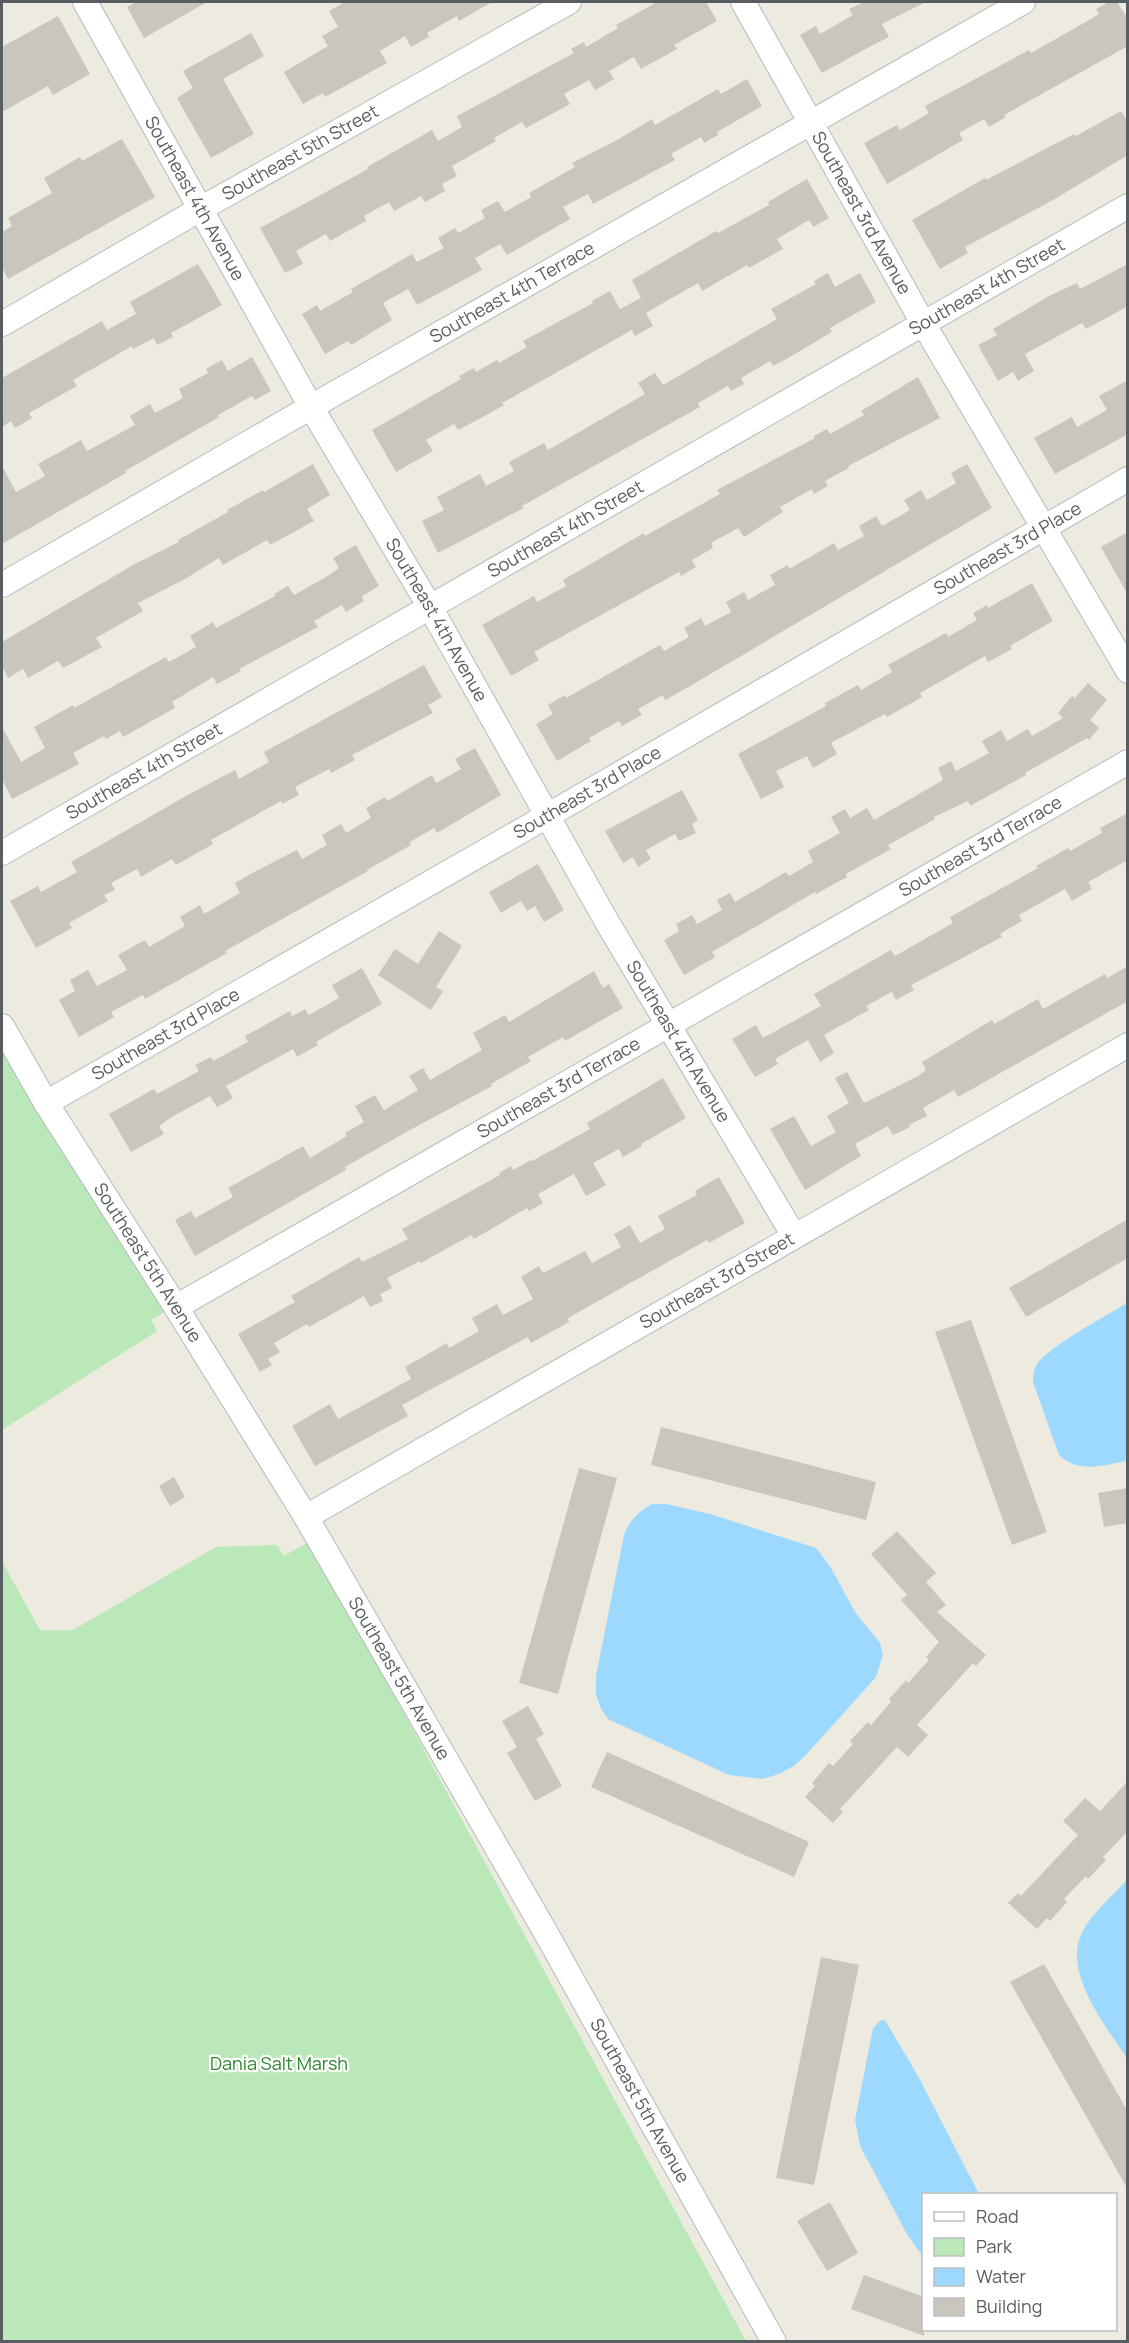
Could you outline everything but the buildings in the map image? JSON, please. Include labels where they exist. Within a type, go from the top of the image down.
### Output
[{"type":"street","name":"Southeast 4th Avenue","points":[[85,2],[311,407],[430,607],[668,1025],[795,1236]]},
{"type":"street","name":"Southeast 5th Street","points":[[2,324],[202,208],[569,2]]},
{"type":"street","name":"Southeast 3rd Avenue","points":[[743,2],[923,323],[1128,671]]},
{"type":"street","name":"Southeast 4th Terrace","points":[[2,585],[1023,2]]},
{"type":"street","name":"Southeast 4th Street","points":[[2,852],[1128,206]]},
{"type":"street","name":"Southeast 3rd Place","points":[[46,1103],[1128,479]]},
{"type":"street","name":"Southeast 3rd Terrace","points":[[176,1306],[1128,762]]},
{"type":"street","name":"Southeast 5th Avenue","points":[[2,1026],[46,1103],[176,1306],[306,1517],[546,1933],[774,2342]]},
{"type":"street","name":"Southeast 3rd Street","points":[[306,1517],[1128,1045]]},
{"type":"green space","points":[[2,1051],[35,1109],[164,1312],[151,1320],[157,1331],[2,1430]]},
{"type":"green space","name":"Dania Salt Marsh","points":[[310,1541],[746,2341],[2,2341],[2,1561],[40,1630],[73,1630],[216,1547],[277,1545],[284,1556]]},
{"type":"water","points":[[1127,1303],[1127,1461],[1092,1467],[1075,1465],[1059,1455],[1033,1382],[1034,1371],[1040,1360],[1059,1344]]},
{"type":"water","points":[[652,1504],[666,1504],[710,1514],[816,1548],[830,1566],[855,1612],[880,1643],[883,1655],[876,1677],[805,1756],[794,1766],[779,1774],[763,1779],[729,1775],[608,1719],[601,1709],[596,1694],[596,1676],[624,1535],[635,1517]]},
{"type":"water","points":[[1127,1880],[1127,2058],[1089,1998],[1082,1981],[1077,1948],[1082,1933],[1091,1919]]},
{"type":"water","points":[[881,2020],[885,2020],[918,2076],[978,2193],[922,2193],[922,2256],[907,2234],[860,2146],[855,2120],[873,2028]]}]
